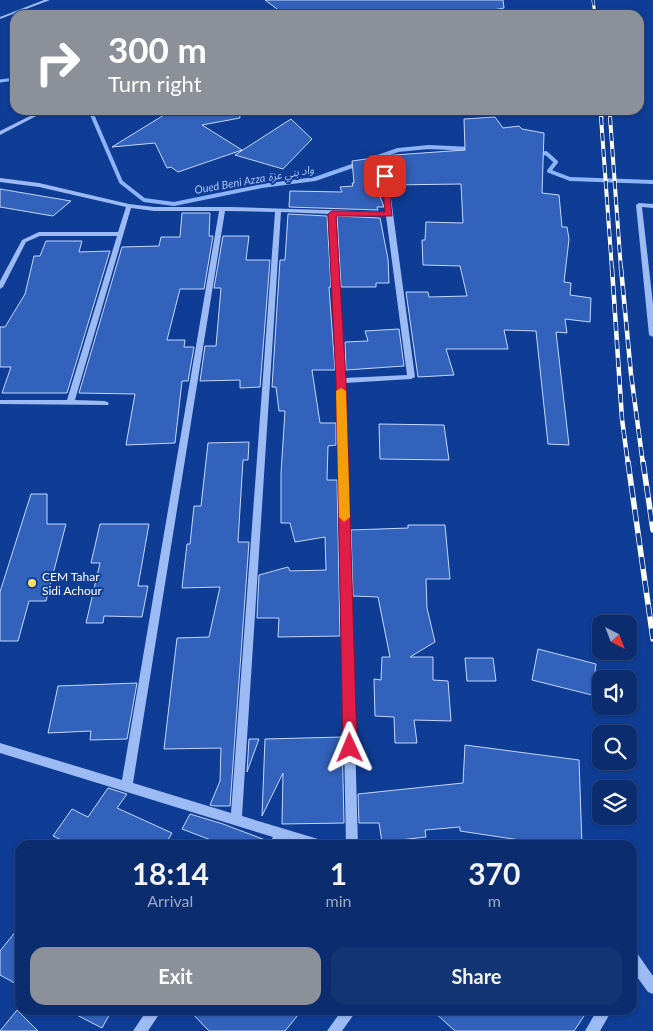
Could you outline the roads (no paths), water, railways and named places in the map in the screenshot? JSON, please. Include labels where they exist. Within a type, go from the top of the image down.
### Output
[{"type":"street","points":[[21,10],[48,0]]},
{"type":"street","points":[[0,133],[36,115]]},
{"type":"street","points":[[341,381],[411,377],[385,176]]},
{"type":"street","points":[[0,180],[39,185],[129,206],[154,209],[389,214]]},
{"type":"street","points":[[653,206],[639,205],[653,335]]},
{"type":"street","points":[[70,404],[129,206]]},
{"type":"street","points":[[127,786],[222,209]]},
{"type":"street","points":[[236,821],[278,211]]},
{"type":"street","points":[[332,214],[341,381],[352,840]]},
{"type":"street","points":[[0,287],[24,241],[31,237],[39,234],[120,234]]},
{"type":"street","points":[[0,402],[105,403]]},
{"type":"street","points":[[0,748],[302,840]]},
{"type":"street","points":[[278,840],[282,834]]},
{"type":"street","points":[[637,966],[653,987]]},
{"type":"street","points":[[140,1031],[151,1015]]},
{"type":"street","points":[[334,1031],[346,1015]]},
{"type":"street","points":[[592,1031],[602,1015]]},
{"type":"waterway","name":"Oued Beni Azza واد بني عزة","points":[[0,81],[10,80]]},
{"type":"waterway","name":"Oued Beni Azza واد بني عزة","points":[[93,117],[121,182],[144,200],[174,204],[262,186],[315,179],[398,150],[429,147],[472,149]]},
{"type":"waterway","name":"Oued Beni Azza واد بني عزة","points":[[537,155],[546,153],[556,162],[549,171],[570,179],[653,182]]},
{"type":"railway","points":[[593,0],[594,10]]},
{"type":"railway","points":[[601,117],[612,270]]},
{"type":"railway","points":[[610,117],[621,270]]},
{"type":"railway","points":[[612,268],[622,419],[628,464]]},
{"type":"railway","points":[[621,268],[631,374],[643,464]]},
{"type":"railway","points":[[628,462],[653,639]]},
{"type":"railway","points":[[643,462],[653,530]]},
{"type":"place","name":"CEM Tahar Sidi Achour","points":[[32,583]]}]
